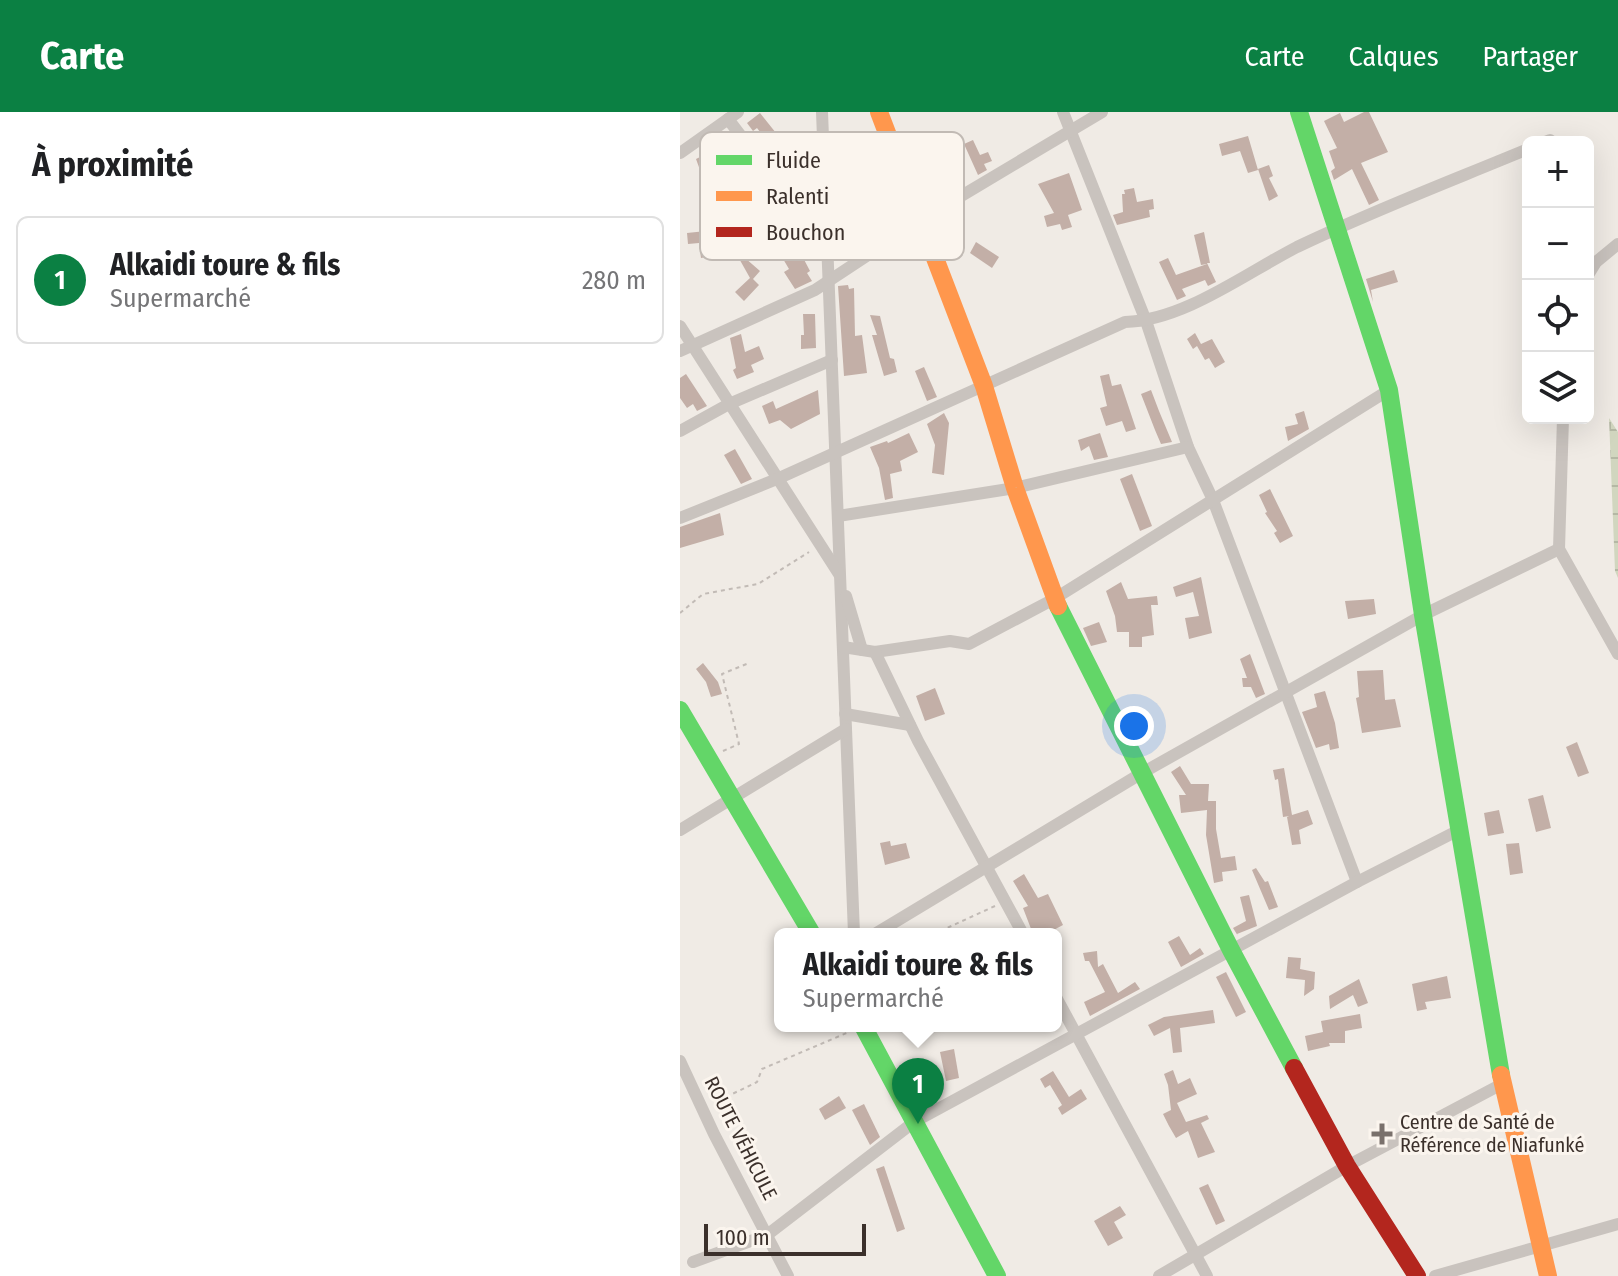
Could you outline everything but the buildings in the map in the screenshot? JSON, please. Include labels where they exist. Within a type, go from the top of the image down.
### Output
[{"type":"street","points":[[822,112],[823,132]]},
{"type":"street","points":[[879,112],[887,132]]},
{"type":"street","points":[[1063,112],[1146,321],[1188,447],[1213,500],[1357,882]]},
{"type":"street","points":[[964,194],[1102,112]]},
{"type":"street","points":[[1299,112],[1389,390],[1423,615],[1502,1084],[1548,1276]]},
{"type":"street","points":[[709,132],[733,115],[745,132]]},
{"type":"street","points":[[680,153],[700,139]]},
{"type":"street","points":[[680,518],[777,479],[1125,322],[1146,321],[1219,291],[1296,248],[1522,152]]},
{"type":"street","points":[[1594,265],[1618,244]]},
{"type":"street","points":[[828,260],[854,928]]},
{"type":"street","points":[[686,348],[815,290],[859,260]]},
{"type":"street","points":[[936,260],[984,386],[1054,599],[1231,950],[1347,1166],[1417,1276]]},
{"type":"street","points":[[680,326],[686,348],[729,404],[840,576],[869,651],[1020,928]]},
{"type":"street","points":[[680,431],[729,404],[832,360]]},
{"type":"street","points":[[843,647],[869,651],[950,641],[969,644],[1054,599],[1389,390]]},
{"type":"street","points":[[1563,424],[1559,549],[1618,654]]},
{"type":"street","points":[[838,516],[1015,488],[1188,447]]},
{"type":"street","points":[[885,928],[1142,773],[1423,615],[1559,549]]},
{"type":"street","points":[[680,710],[808,928]]},
{"type":"street","points":[[845,714],[910,725]]},
{"type":"street","points":[[680,830],[846,729]]},
{"type":"street","points":[[693,1262],[767,1235],[914,1122],[1461,829]]},
{"type":"street","points":[[1062,1008],[1207,1276]]},
{"type":"street","points":[[864,1032],[997,1276]]},
{"type":"street","name":"ROUTE VÉHICULE","points":[[680,1061],[788,1276]]},
{"type":"street","points":[[1159,1276],[1347,1166],[1502,1084]]},
{"type":"street","points":[[1435,1276],[1618,1224]]},
{"type":"path","points":[[680,613],[703,594],[758,584],[820,546]]},
{"type":"path","points":[[708,758],[739,744],[722,674],[749,663]]},
{"type":"path","points":[[947,928],[1005,901]]},
{"type":"path","points":[[726,1097],[757,1082],[762,1069],[850,1032]]},
{"type":"green space","points":[[1609,418],[1618,432],[1618,578],[1615,571]]},
{"type":"traffic: fast","points":[[1299,112],[1389,390],[1423,615],[1501,1075]]},
{"type":"traffic: fast","points":[[1058,606],[1231,950],[1294,1068]]},
{"type":"traffic: fast","points":[[680,710],[808,928]]},
{"type":"traffic: fast","points":[[866,1032],[997,1276]]},
{"type":"traffic: slow","points":[[879,112],[887,132]]},
{"type":"traffic: slow","points":[[936,260],[984,386],[1015,488],[1058,606]]},
{"type":"traffic: slow","points":[[1501,1075],[1548,1276]]},
{"type":"traffic: jam","points":[[1294,1068],[1347,1166],[1417,1276]]},
{"type":"place","name":"Alkaidi toure & fils","points":[[918,1124]]},
{"type":"place","name":"Centre de Santé de Référence de Niafunké","points":[[1382,1134]]}]
